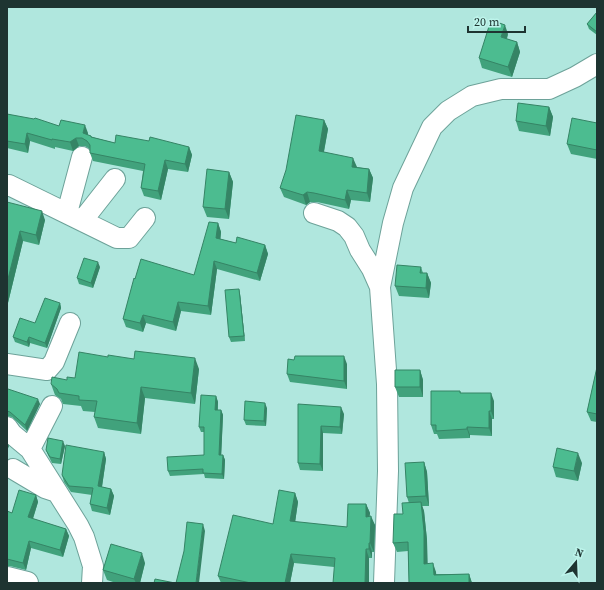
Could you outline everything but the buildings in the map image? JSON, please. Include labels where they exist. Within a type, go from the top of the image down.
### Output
[{"type":"street","points":[[384,583],[388,463],[387,384],[380,287],[393,223],[403,188],[432,126],[448,111],[472,96],[501,89],[548,89],[575,77],[597,64]]},
{"type":"street","points":[[74,217],[82,157]]},
{"type":"street","points":[[74,217],[116,179]]},
{"type":"street","points":[[7,186],[9,185],[117,238],[129,238],[145,218]]},
{"type":"street","points":[[314,213],[347,227],[354,236],[380,287]]},
{"type":"street","points":[[7,364],[47,370],[54,362],[70,323]]},
{"type":"street","points":[[30,449],[52,406]]},
{"type":"street","points":[[7,427],[12,434],[30,449],[78,525],[84,537],[93,566],[92,583]]},
{"type":"street","points":[[13,469],[44,488],[57,492]]},
{"type":"street","points":[[7,578],[27,583]]}]
